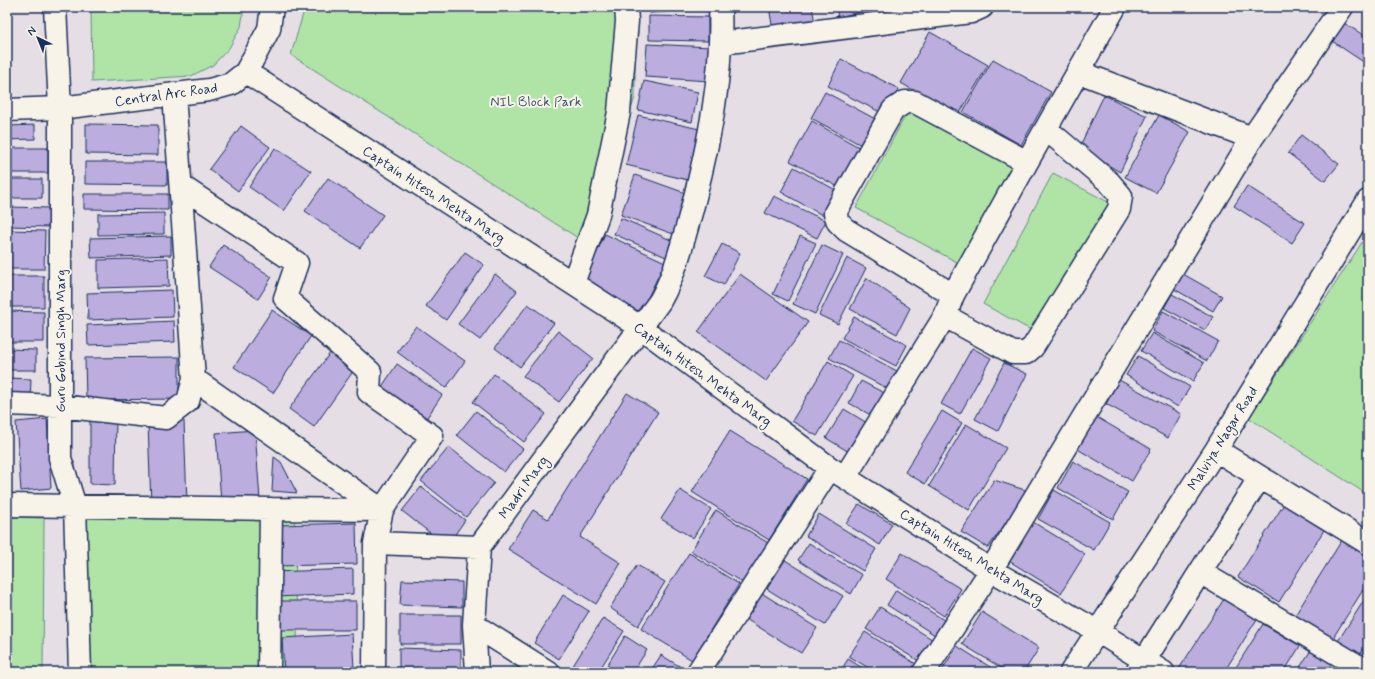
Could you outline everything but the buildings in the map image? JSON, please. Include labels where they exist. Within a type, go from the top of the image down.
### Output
[{"type":"street","name":"Guru Gobind Singh Marg","points":[[54,7],[60,108],[60,458],[75,506],[80,672]]},
{"type":"street","name":"Central Arc Road","points":[[7,110],[60,108],[209,90],[231,84],[246,72],[269,29],[272,7]]},
{"type":"street","points":[[573,283],[598,215],[619,112],[627,21],[626,7]]},
{"type":"street","name":"Madri Marg","points":[[479,547],[660,301],[670,282],[681,249],[704,162],[718,86],[721,43],[720,7]]},
{"type":"street","points":[[721,43],[971,12],[982,7]]},
{"type":"street","points":[[698,672],[945,316],[954,295],[1026,162],[1115,7]]},
{"type":"street","points":[[924,672],[991,570],[1252,138],[1342,7]]},
{"type":"street","name":"Captain Hitesh Mehta Marg","points":[[246,72],[640,327],[837,472],[991,570],[1097,631],[1141,666],[1163,672]]},
{"type":"street","points":[[1078,72],[1252,138]]},
{"type":"street","points":[[7,404],[60,406],[166,418],[188,401],[194,379],[174,94]]},
{"type":"street","points":[[954,295],[846,230],[838,222],[835,213],[893,110],[905,102],[915,102],[1026,162]]},
{"type":"street","points":[[945,316],[1013,353],[1026,353],[1033,347],[1119,209],[1121,196],[1109,182],[1046,129]]},
{"type":"street","points":[[181,186],[297,263],[285,298],[370,372],[369,392],[432,436],[382,510],[375,543],[374,672]]},
{"type":"street","name":"Malviya Nagar Road","points":[[1071,672],[1216,450],[1368,201]]},
{"type":"street","points":[[194,379],[382,510]]},
{"type":"street","points":[[1216,450],[1368,543]]},
{"type":"street","points":[[1141,666],[1260,477]]},
{"type":"street","points":[[7,505],[382,510]]},
{"type":"street","points":[[269,672],[271,509]]},
{"type":"street","points":[[375,543],[479,547],[474,625],[476,672]]},
{"type":"street","points":[[1200,572],[1368,672]]},
{"type":"street","points":[[474,625],[548,672]]},
{"type":"green space","points":[[91,7],[244,7],[241,27],[229,48],[213,65],[191,76],[92,82]]},
{"type":"green space","name":"NIL Block Park","points":[[305,7],[635,7],[635,97],[589,245],[291,55]]},
{"type":"green space","points":[[909,109],[1019,167],[966,267],[856,208]]},
{"type":"green space","points":[[1053,173],[1112,204],[1042,336],[983,304]]},
{"type":"green space","points":[[1368,233],[1368,495],[1249,418]]},
{"type":"green space","points":[[294,498],[298,672],[80,672],[75,506]]},
{"type":"green space","points":[[7,517],[44,518],[43,672],[7,672]]},
{"type":"green space","points":[[511,654],[536,672],[512,672]]}]
